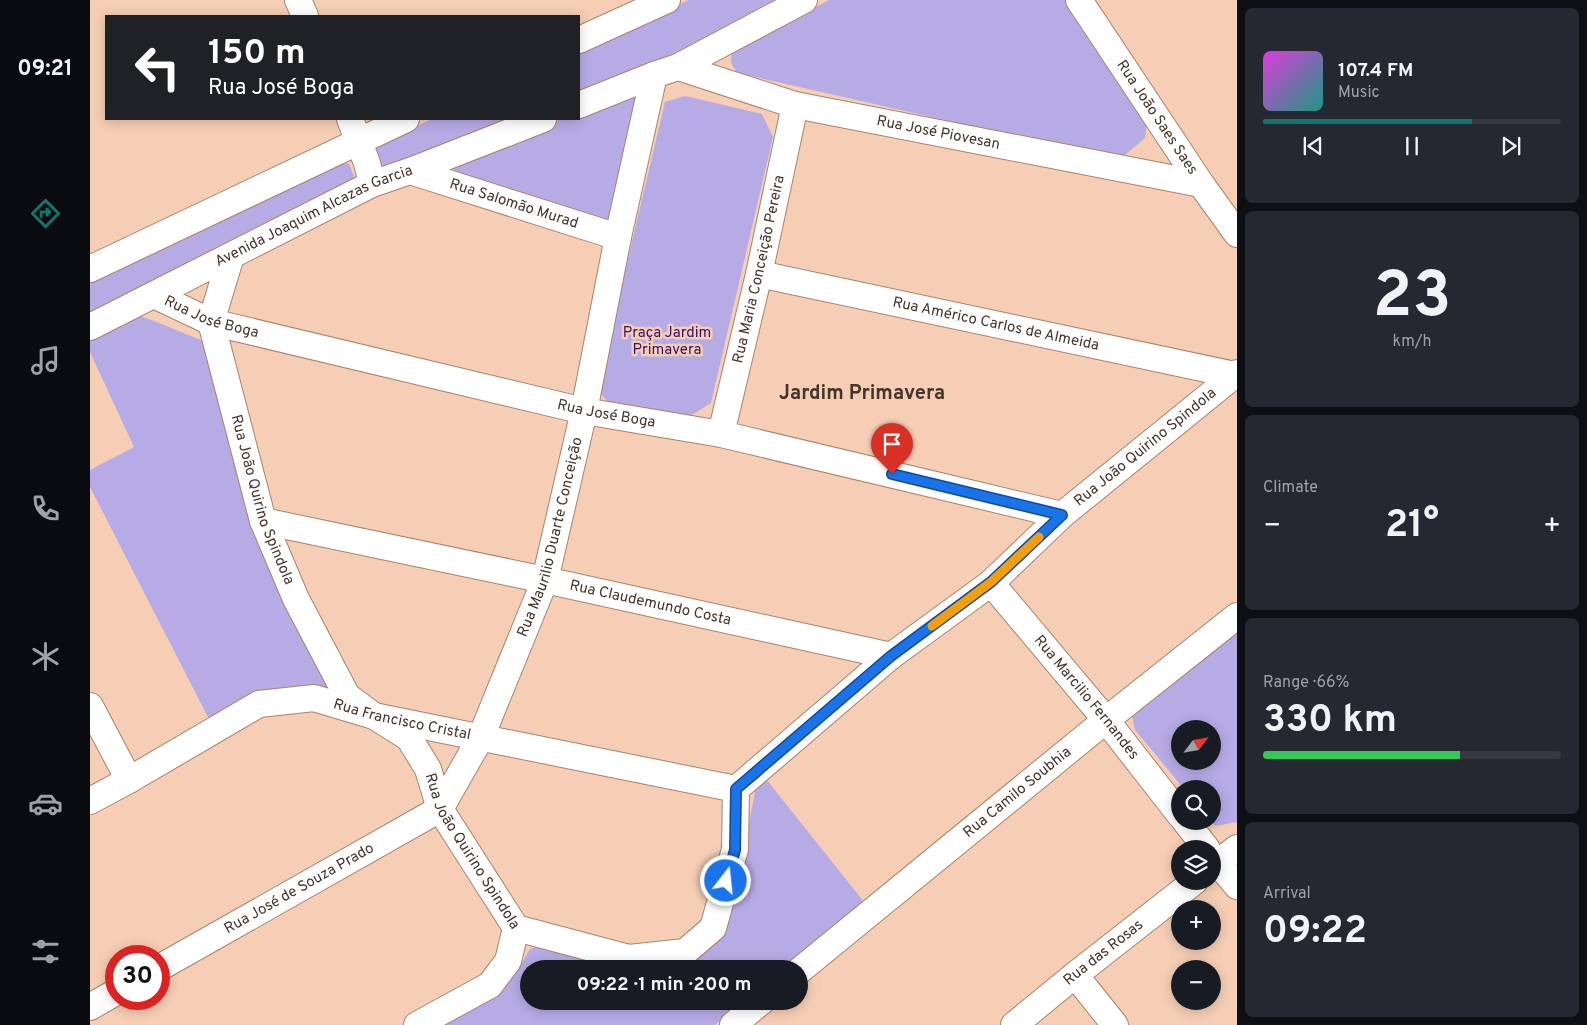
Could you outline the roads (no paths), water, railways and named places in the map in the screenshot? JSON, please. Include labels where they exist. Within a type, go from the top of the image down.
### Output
[{"type":"street","points":[[298,0],[305,15]]},
{"type":"street","points":[[580,40],[667,0]]},
{"type":"street","points":[[580,105],[678,67],[804,0]]},
{"type":"street","name":"Rua João Saes Saes","points":[[1079,0],[1201,184],[1237,234]]},
{"type":"street","name":"Rua José Piovesan","points":[[678,67],[794,105],[1201,184]]},
{"type":"street","name":"Rua Maurilio Duarte Conceição","points":[[440,809],[481,737],[545,580],[584,411],[618,237],[654,75]]},
{"type":"street","name":"Rua Maria Conceição Pereira","points":[[721,434],[794,105]]},
{"type":"street","points":[[90,269],[354,129],[401,120]]},
{"type":"street","name":"Avenida Joaquim Alcazas Garcia","points":[[90,327],[372,184],[540,120]]},
{"type":"street","points":[[354,129],[368,163],[372,184]]},
{"type":"street","name":"Rua Salomão Murad","points":[[410,171],[618,237]]},
{"type":"street","points":[[211,322],[231,256]]},
{"type":"street","name":"Rua Américo Carlos de Almeida","points":[[758,274],[1236,374]]},
{"type":"street","name":"Rua José Boga","points":[[154,295],[211,322],[584,411],[721,434],[1062,515]]},
{"type":"street","name":"Rua João Quirino Spindola","points":[[211,322],[263,521],[296,598],[347,696],[409,738],[428,769],[440,809],[516,928],[629,958],[685,952],[713,928],[735,850],[736,789],[891,656],[991,582],[1062,515],[1236,374]]},
{"type":"street","name":"Rua Claudemundo Costa","points":[[263,521],[545,580],[891,656]]},
{"type":"street","name":"Rua Marcilio Fernandes","points":[[991,582],[1106,720],[1171,803]]},
{"type":"street","name":"Rua Camilo Soubhia","points":[[808,964],[1106,720],[1237,616]]},
{"type":"street","name":"Rua Francisco Cristal","points":[[90,801],[259,704],[314,698],[374,716],[736,789]]},
{"type":"street","points":[[90,706],[129,780]]},
{"type":"street","name":"Rua José de Souza Prado","points":[[170,962],[440,809]]},
{"type":"street","points":[[1193,830],[1202,840]]},
{"type":"street","points":[[1221,863],[1237,886]]},
{"type":"street","name":"Rua das Rosas","points":[[1014,1025],[1184,890]]},
{"type":"street","points":[[417,1025],[490,985],[508,961],[516,928]]},
{"type":"street","points":[[1075,975],[1115,1025]]},
{"type":"street","points":[[90,1007],[105,998]]},
{"type":"street","points":[[733,1025],[751,1010]]},
{"type":"district","name":"Jardim Primavera","points":[[862,394]]},
{"type":"park label","name":"Praça Jardim Primavera","points":[[667,342]]}]
